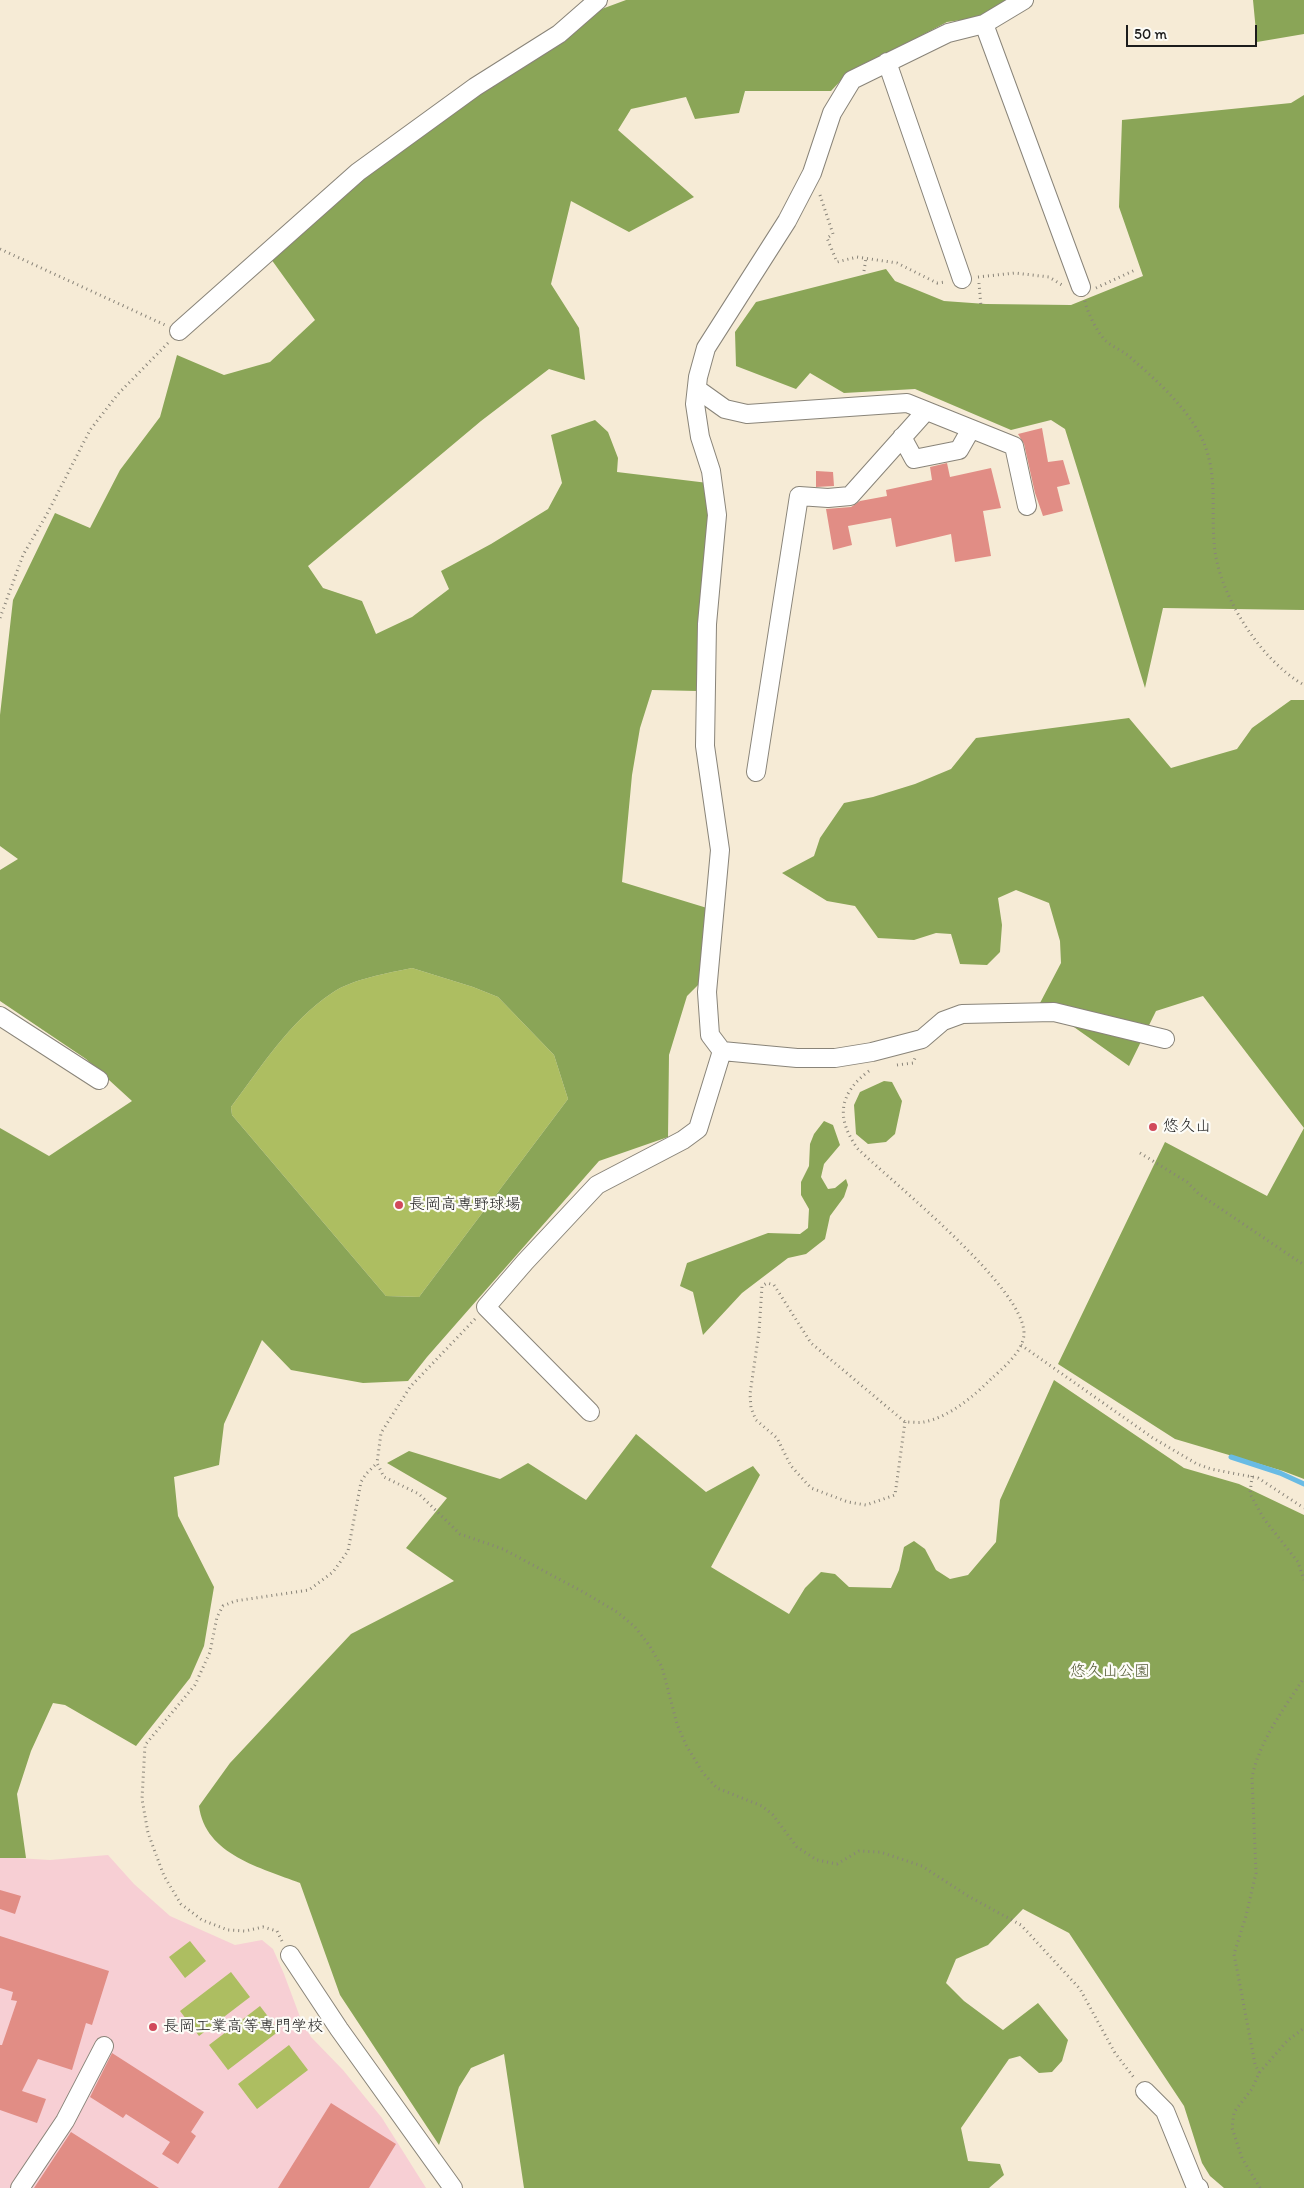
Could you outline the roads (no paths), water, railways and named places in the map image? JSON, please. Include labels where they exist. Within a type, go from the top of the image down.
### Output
[{"type":"street","points":[[179,331],[358,172],[475,87],[559,34],[598,0]]},
{"type":"street","points":[[1024,0],[984,24],[948,32],[852,80],[840,96],[832,113],[812,173],[795,205],[706,348],[697,389],[696,404],[700,437],[711,471],[717,515],[707,624],[705,746],[720,850],[707,992],[710,1035],[722,1051],[796,1058],[835,1058],[872,1052],[922,1039],[943,1021],[962,1014],[1054,1012],[1165,1038]]},
{"type":"street","points":[[984,24],[1081,287]]},
{"type":"street","points":[[887,62],[970,278]]},
{"type":"street","points":[[697,389],[724,409],[747,414],[907,403],[1014,446],[1027,506]]},
{"type":"street","points":[[756,772],[800,496],[828,498],[850,496],[926,411]]},
{"type":"street","points":[[902,437],[914,459],[960,450],[972,429]]},
{"type":"street","points":[[0,1016],[99,1080]]},
{"type":"street","points":[[590,1412],[486,1307],[597,1185],[683,1140],[698,1129],[704,1114],[713,1075],[722,1051]]},
{"type":"street","points":[[290,1955],[338,2029],[453,2188]]},
{"type":"street","points":[[20,2188],[65,2121],[104,2046]]},
{"type":"street","points":[[1145,2091],[1165,2112],[1195,2185],[1199,2188]]},
{"type":"waterway","points":[[1231,1457],[1280,1473],[1304,1484]]},
{"type":"place","name":"悠久山","points":[[1153,1127]]},
{"type":"place","name":"長岡高専野球場","points":[[399,1205]]},
{"type":"place","name":"長岡工業高等専門学校","points":[[153,2027]]},
{"type":"park label","name":"悠久山公園","points":[[1110,1672]]}]
